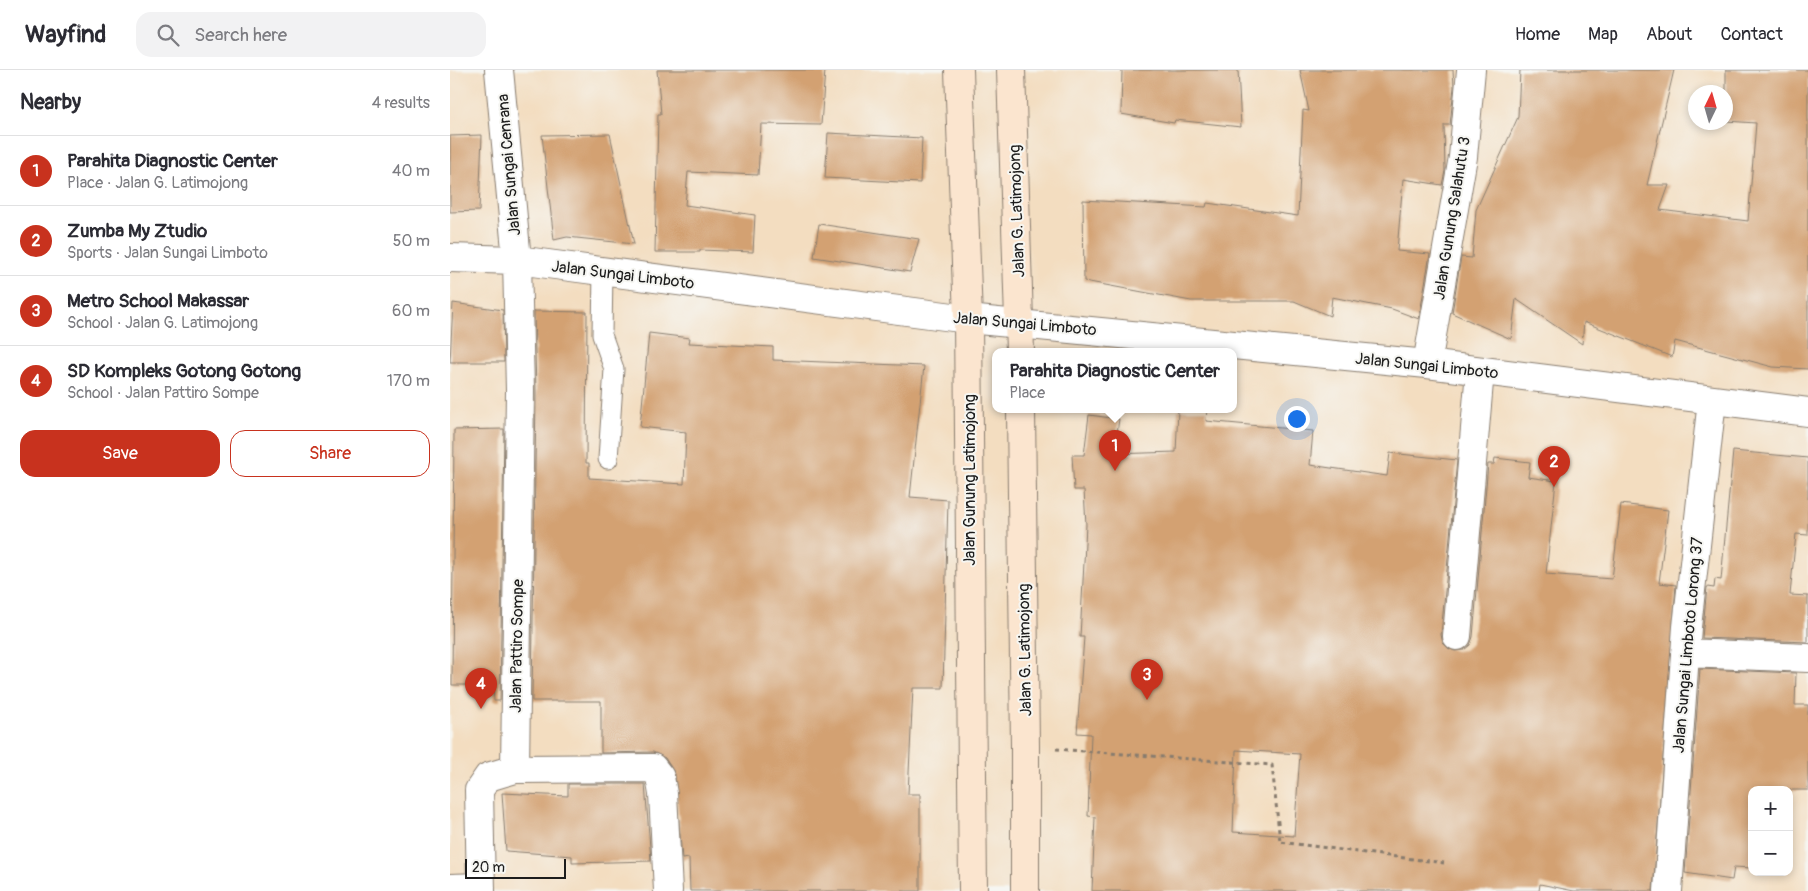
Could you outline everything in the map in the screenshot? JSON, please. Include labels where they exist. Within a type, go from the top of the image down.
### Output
[{"type":"main road","name":"Jalan Gunung Latimojong","points":[[959,70],[968,319],[972,891]]},
{"type":"main road","name":"Jalan G. Latimojong","points":[[1011,70],[1020,348]]},
{"type":"main road","name":"Jalan G. Latimojong","points":[[1020,413],[1025,891]]},
{"type":"street","name":"Jalan Sungai Cenrana","points":[[499,70],[517,260]]},
{"type":"street","name":"Jalan Gunung Salahutu 3","points":[[1426,364],[1463,157],[1471,70]]},
{"type":"street","name":"Jalan Sungai Limboto","points":[[450,258],[517,260],[968,319],[1019,322],[1426,364],[1808,412]]},
{"type":"street","name":"Jalan Pattiro Sompe","points":[[515,769],[520,391],[517,260]]},
{"type":"street","points":[[1457,636],[1480,371]]},
{"type":"street","name":"Jalan Sungai Limboto Lorong 37","points":[[1668,891],[1685,653],[1712,400]]},
{"type":"street","points":[[1685,653],[1808,658]]},
{"type":"street","points":[[450,888],[481,889],[479,790],[488,777],[515,769],[652,768],[660,777],[663,794],[668,891]]},
{"type":"lane","points":[[603,271],[602,335],[614,368],[608,459]]},
{"type":"path","points":[[1025,747],[1272,765],[1280,842],[1444,863]]},
{"type":"building","points":[[657,70],[825,70],[821,125],[761,124],[758,175],[688,172],[685,205],[755,215],[753,252],[700,250],[700,252],[655,252],[658,114],[661,114]]},
{"type":"building","points":[[1122,70],[1238,70],[1241,127],[1175,120],[1174,123],[1121,114]]},
{"type":"building","points":[[1300,70],[1453,70],[1454,87],[1450,125],[1444,125],[1445,171],[1442,185],[1403,179],[1397,251],[1430,254],[1419,319],[1392,309],[1332,297],[1330,316],[1294,301],[1191,301],[1084,281],[1083,200],[1206,207],[1207,203],[1298,216],[1303,110],[1309,111]]},
{"type":"building","points":[[1520,70],[1674,70],[1647,185],[1669,185],[1660,210],[1748,221],[1756,123],[1733,121],[1733,85],[1726,85],[1726,70],[1808,70],[1808,369],[1773,367],[1675,341],[1672,357],[1584,322],[1582,344],[1516,299],[1511,339],[1452,313],[1461,257],[1472,258],[1476,210],[1518,117]]},
{"type":"building","points":[[828,133],[922,138],[920,183],[825,178]]},
{"type":"building","points":[[610,134],[634,244],[567,237],[554,240],[542,135]]},
{"type":"building","points":[[482,135],[479,211],[450,212],[450,136]]},
{"type":"building","points":[[819,224],[919,239],[910,272],[814,257]]},
{"type":"building","points":[[453,303],[503,310],[504,362],[450,362]]},
{"type":"building","points":[[534,311],[587,312],[586,463],[589,463],[589,478],[684,484],[686,432],[640,427],[649,333],[690,338],[689,343],[773,347],[773,360],[924,366],[910,497],[948,500],[943,688],[913,688],[908,794],[920,794],[920,891],[690,891],[689,858],[682,859],[675,774],[665,758],[653,752],[601,753],[601,701],[532,701],[536,391]]},
{"type":"building","points":[[1178,413],[1207,413],[1206,421],[1313,431],[1310,465],[1387,476],[1390,453],[1457,460],[1441,635],[1443,643],[1455,651],[1464,650],[1470,645],[1473,637],[1488,464],[1494,464],[1495,458],[1530,462],[1528,477],[1556,481],[1546,574],[1612,579],[1621,504],[1668,510],[1659,583],[1676,585],[1653,891],[1574,891],[1540,884],[1539,891],[1092,891],[1095,817],[1088,816],[1091,734],[1077,733],[1084,637],[1080,637],[1086,525],[1084,490],[1074,490],[1072,455],[1084,455],[1089,415],[1119,419],[1114,454],[1176,452]],"holes":[[[1236,750],[1300,754],[1294,836],[1233,832]]]},
{"type":"building","points":[[504,429],[500,701],[494,701],[493,685],[452,685],[454,430]]},
{"type":"building","points":[[1733,451],[1808,458],[1808,535],[1796,534],[1790,595],[1808,596],[1808,642],[1702,638],[1707,587],[1714,588],[1715,579],[1721,580]]},
{"type":"building","points":[[1700,669],[1796,673],[1795,705],[1808,705],[1808,790],[1793,790],[1793,786],[1748,786],[1748,868],[1734,867],[1732,880],[1685,873]]},
{"type":"building","points":[[568,784],[645,784],[651,861],[572,863],[572,856],[506,851],[502,793],[568,796]]},
{"type":"place","name":"Parahita Diagnostic Center","points":[[1115,471]]},
{"type":"place","name":"Zumba My Ztudio","points":[[1554,487]]},
{"type":"place","name":"Metro School Makassar","points":[[1147,700]]},
{"type":"place","name":"SD Kompleks Gotong Gotong","points":[[481,709]]}]
